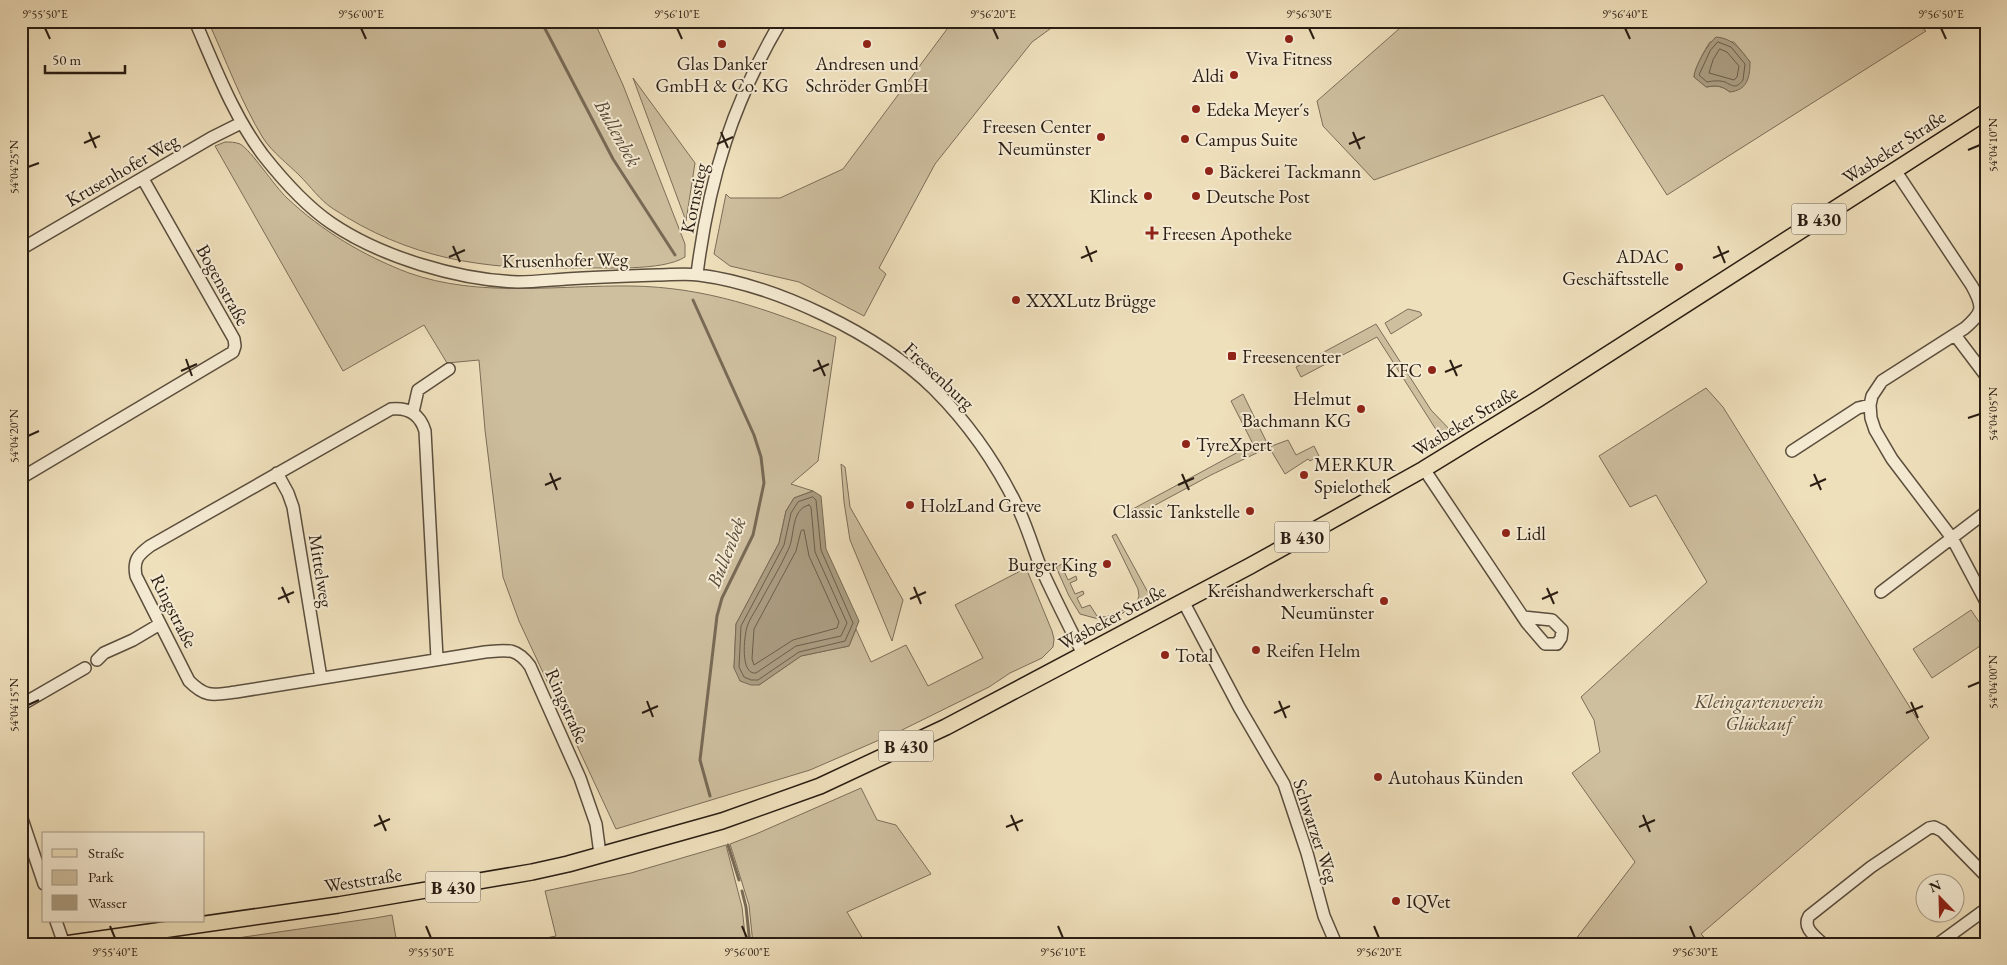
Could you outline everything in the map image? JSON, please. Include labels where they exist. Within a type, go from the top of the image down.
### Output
[{"type":"main road","name":"Wasbeker Straße","points":[[722,821],[829,782],[946,728],[1424,469],[1543,397],[1986,112]]},
{"type":"main road","name":"Weststraße","points":[[64,944],[122,940],[478,883],[568,864],[722,821]]},
{"type":"street","name":"Krusenhofer Weg","points":[[195,21],[241,123],[264,156],[304,200],[330,223],[377,248],[412,262],[462,275],[518,282],[677,274]]},
{"type":"street","name":"Kornstieg","points":[[697,274],[712,183],[733,116],[750,77],[780,21]]},
{"type":"street","name":"Krusenhofer Weg","points":[[21,249],[211,138],[241,123]]},
{"type":"street","points":[[1895,170],[1972,286],[1980,302],[1979,314],[1955,335],[1882,382],[1876,388],[1870,405],[1871,418],[1875,430],[1892,459],[1952,538],[1986,602]]},
{"type":"street","name":"Bogenstraße","points":[[21,478],[233,352],[236,346],[234,339],[143,179]]},
{"type":"street","name":"Freesenburg","points":[[677,274],[697,274],[745,284],[786,298],[859,334],[892,355],[931,387],[962,418],[993,464],[1018,507],[1041,568],[1083,654]]},
{"type":"street","points":[[1955,335],[1986,376]]},
{"type":"street","points":[[437,658],[425,431],[423,424],[413,412],[418,390],[449,369]]},
{"type":"street","points":[[1792,450],[1858,408],[1870,405]]},
{"type":"street","name":"Ringstraße","points":[[413,412],[400,408],[391,409],[139,554],[134,565],[136,576],[189,681],[202,692],[215,695],[437,658],[508,650],[522,655],[530,666],[580,778],[596,824],[600,854]]},
{"type":"street","points":[[1424,469],[1523,617]]},
{"type":"street","name":"Mittelweg","points":[[277,473],[293,507],[321,678]]},
{"type":"street","points":[[1881,592],[1986,512]]},
{"type":"street","name":"Schwarzer Weg","points":[[1183,601],[1239,707],[1284,784],[1307,853],[1324,916],[1336,944]]},
{"type":"street","points":[[97,660],[104,653],[133,640],[160,624]]},
{"type":"street","points":[[21,706],[85,668]]},
{"type":"street","points":[[21,816],[42,878]]},
{"type":"street","points":[[1823,944],[1808,928],[1807,920],[1809,916],[1871,867],[1929,828],[1934,827],[1942,831],[1986,876]]},
{"type":"street","points":[[1938,944],[1986,909]]},
{"type":"street","points":[[56,922],[64,944]]},
{"type":"green space","points":[[208,21],[594,21],[623,85],[685,244],[685,257],[662,265],[631,268],[509,267],[448,258],[418,250],[361,225],[328,205],[275,153],[263,138],[234,81]]},
{"type":"green space","points":[[953,21],[1061,21],[1032,42],[935,164],[879,268],[886,274],[864,316],[799,282],[730,266],[714,254],[726,194],[730,198],[780,198],[843,169]]},
{"type":"green space","points":[[1408,21],[1914,21],[1926,31],[1667,195],[1603,95],[1374,180],[1323,126],[1317,101]],"holes":[[[1710,42],[1734,42],[1750,62],[1730,92],[1719,86],[1707,87],[1694,77]]]},
{"type":"green space","points":[[633,78],[695,163],[686,221]]},
{"type":"green space","points":[[225,142],[238,143],[245,148],[287,198],[329,232],[376,259],[409,273],[436,281],[491,288],[631,286],[685,290],[736,301],[785,317],[836,337],[818,461],[791,484],[813,491],[794,498],[786,511],[779,543],[736,624],[734,668],[759,685],[801,656],[849,646],[856,629],[871,662],[906,645],[928,686],[983,658],[955,605],[1026,568],[1052,631],[1053,647],[1042,658],[1010,673],[989,687],[900,731],[810,770],[616,829],[519,621],[503,577],[485,430],[479,360],[447,363],[424,325],[343,371],[215,146]]},
{"type":"green space","points":[[1408,309],[1420,312],[1422,315],[1391,334],[1385,323]]},
{"type":"green space","points":[[1376,324],[1431,410],[1453,433],[1442,439],[1377,337],[1301,377],[1296,367]]},
{"type":"green space","name":"Kleingartenverein Glückauf","points":[[1706,388],[1723,407],[1929,738],[1701,934],[1711,944],[1572,944],[1635,862],[1572,773],[1600,752],[1594,720],[1581,697],[1707,582],[1656,495],[1630,507],[1599,456]]},
{"type":"green space","points":[[1243,394],[1269,447],[1211,475],[1135,516],[1131,510],[1253,444],[1231,401]]},
{"type":"green space","points":[[1288,440],[1296,455],[1314,446],[1319,456],[1310,461],[1308,459],[1285,474],[1269,447]]},
{"type":"green space","points":[[841,464],[845,467],[850,507],[903,600],[892,641],[850,540]]},
{"type":"green space","points":[[1116,534],[1151,598],[1119,615],[1118,612],[1136,604],[1139,596],[1138,589],[1112,536]]},
{"type":"green space","points":[[1066,562],[1071,566],[1063,569],[1068,580],[1076,576],[1077,580],[1070,583],[1075,594],[1083,591],[1084,594],[1077,598],[1082,608],[1090,605],[1097,616],[1106,617],[1115,613],[1117,616],[1102,620],[1080,614],[1069,596],[1056,567]]},
{"type":"green space","points":[[1971,610],[1986,632],[1986,642],[1932,678],[1913,649]]},
{"type":"green space","points":[[861,788],[877,820],[896,825],[931,874],[847,912],[866,944],[753,944],[749,905],[730,844]]},
{"type":"green space","points":[[726,845],[742,907],[746,944],[515,944],[556,936],[545,891],[631,873]]},
{"type":"green space","points":[[392,915],[397,944],[196,944],[375,918]]},
{"type":"water","points":[[1716,37],[1732,42],[1750,62],[1748,78],[1744,86],[1736,91],[1730,92],[1716,86],[1706,87],[1694,77],[1702,56]]},
{"type":"water","points":[[813,491],[821,496],[826,549],[859,621],[849,646],[801,656],[759,685],[751,685],[740,681],[734,668],[736,624],[779,543],[786,511],[794,498]]},
{"type":"waterway","name":"Bullenbek","points":[[541,21],[613,159],[675,255]]},
{"type":"waterway","name":"Bullenbek","points":[[693,300],[754,435],[761,457],[764,483],[753,535],[722,598],[717,616],[700,760],[710,796]]},
{"type":"waterway","name":"Bullenbek","points":[[728,845],[739,880]]},
{"type":"waterway","name":"Bullenbek","points":[[742,891],[746,907],[750,944]]},
{"type":"place","name":"Viva Fitness","points":[[1289,39]]},
{"type":"place","name":"Glas Danker GmbH & Co. KG","points":[[722,44]]},
{"type":"place","name":"Andresen und Schröder GmbH","points":[[867,44]]},
{"type":"place","name":"Aldi","points":[[1234,75]]},
{"type":"place","name":"Edeka Meyer´s","points":[[1196,109]]},
{"type":"place","name":"Freesen Center Neumünster","points":[[1101,137]]},
{"type":"place","name":"Campus Suite","points":[[1185,139]]},
{"type":"place","name":"Bäckerei Tackmann","points":[[1209,171]]},
{"type":"place","name":"Klinck","points":[[1148,196]]},
{"type":"place","name":"Deutsche Post","points":[[1196,196]]},
{"type":"place","name":"Freesen Apotheke","points":[[1152,233]]},
{"type":"place","name":"ADAC Geschäftsstelle","points":[[1679,267]]},
{"type":"place","name":"XXXLutz Brügge","points":[[1016,300]]},
{"type":"place","name":"Freesencenter","points":[[1232,356]]},
{"type":"place","name":"KFC","points":[[1432,370]]},
{"type":"place","name":"Helmut Bachmann KG","points":[[1361,409]]},
{"type":"place","name":"TyreXpert","points":[[1186,444]]},
{"type":"place","name":"MERKUR Spielothek","points":[[1304,475]]},
{"type":"place","name":"HolzLand Greve","points":[[910,505]]},
{"type":"place","name":"Classic Tankstelle","points":[[1250,511]]},
{"type":"place","name":"Lidl","points":[[1506,533]]},
{"type":"place","name":"Burger King","points":[[1107,564]]},
{"type":"place","name":"Kreishandwerkerschaft Neumünster","points":[[1384,601]]},
{"type":"place","name":"Reifen Helm","points":[[1256,650]]},
{"type":"place","name":"Total","points":[[1165,655]]},
{"type":"place","name":"Autohaus Künden","points":[[1378,777]]},
{"type":"place","name":"IQVet","points":[[1396,901]]}]
